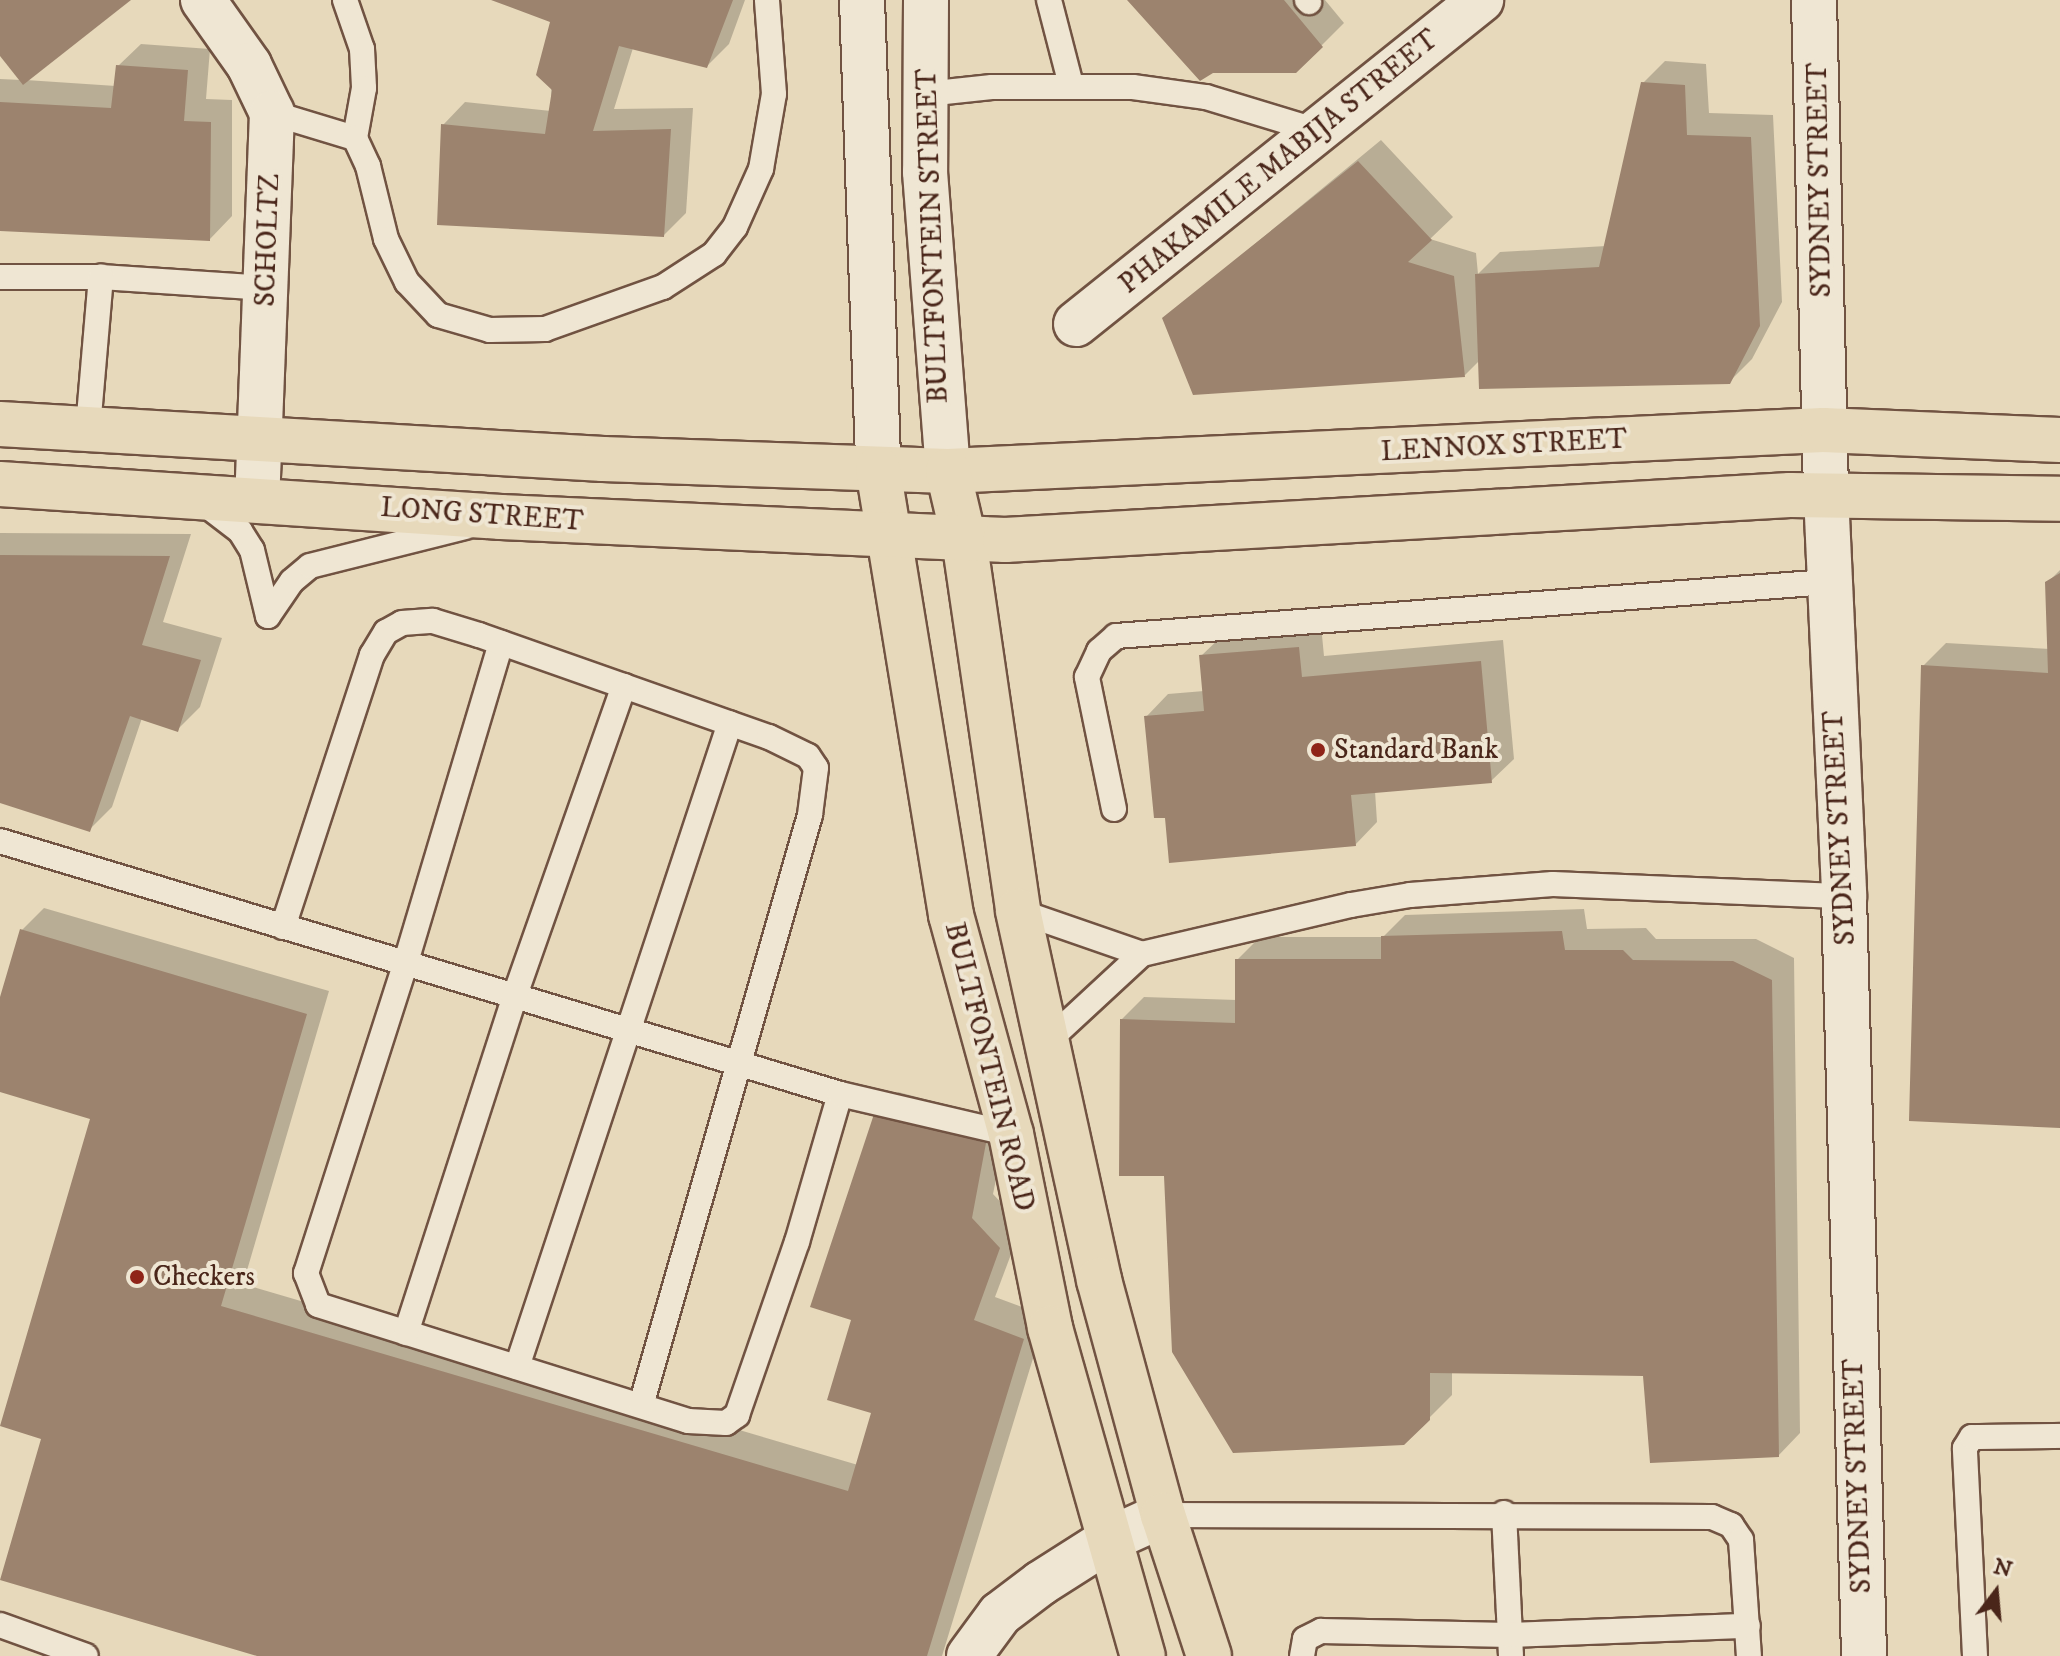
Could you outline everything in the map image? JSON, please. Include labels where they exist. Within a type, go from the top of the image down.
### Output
[{"type":"highway","points":[[0,424],[948,471]]},
{"type":"highway","name":"LENNOX STREET","points":[[948,471],[1823,430],[2060,440]]},
{"type":"highway","name":"BULTFONTEIN ROAD","points":[[878,469],[886,537],[951,915],[1011,1134],[1050,1328],[1143,1656]]},
{"type":"highway","name":"BULTFONTEIN ROAD","points":[[948,471],[964,539],[1018,911],[1049,1040],[1099,1280],[1163,1515],[1209,1656]]},
{"type":"highway","name":"LONG STREET","points":[[0,484],[501,517],[964,539]]},
{"type":"highway","points":[[964,539],[1826,494],[2060,499]]},
{"type":"street","name":"SCHOLTZ","points":[[203,0],[249,65],[272,113],[263,438],[257,499]]},
{"type":"street","points":[[862,0],[878,469]]},
{"type":"street","name":"BULTFONTEIN STREET","points":[[926,0],[927,203],[948,471]]},
{"type":"street","name":"PHAKAMILE MABIJA STREET","points":[[1076,324],[1481,0]]},
{"type":"street","name":"SYDNEY STREET","points":[[1814,0],[1820,104],[1823,430],[1844,896],[1864,1656]]},
{"type":"street","points":[[969,1656],[1000,1614],[1110,1539],[1163,1515]]},
{"type":"lane","points":[[345,0],[362,49],[364,88],[355,138],[368,166],[386,239],[407,282],[438,315],[490,330],[545,329],[663,287],[714,254],[735,227],[761,169],[774,94],[767,0]]},
{"type":"lane","points":[[1049,0],[1071,85]]},
{"type":"lane","points":[[926,94],[1071,85],[1133,87],[1206,97],[1318,131]]},
{"type":"lane","points":[[272,113],[355,138]]},
{"type":"lane","points":[[0,277],[101,277],[267,288]]},
{"type":"lane","points":[[88,428],[101,277]]},
{"type":"lane","points":[[175,495],[203,503],[240,531],[260,572],[268,616],[292,581],[310,566],[501,517]]},
{"type":"lane","points":[[1114,809],[1087,677],[1099,651],[1116,636],[1828,582]]},
{"type":"lane","points":[[283,927],[372,655],[386,632],[402,623],[433,621],[730,723],[796,748],[816,768],[810,815],[742,1065],[641,1405]]},
{"type":"lane","points":[[501,643],[405,965],[306,1273],[318,1305],[711,1425],[737,1415],[797,1242],[840,1094]]},
{"type":"lane","points":[[406,1333],[514,998],[624,686]]},
{"type":"lane","points":[[517,1367],[625,1031],[730,723]]},
{"type":"lane","points":[[0,841],[840,1094],[1011,1134]]},
{"type":"lane","points":[[1049,1040],[1142,954],[1351,905],[1482,887],[1639,885],[1844,896]]},
{"type":"lane","points":[[1018,911],[1142,954]]},
{"type":"lane","points":[[1975,1656],[1965,1448],[1972,1437],[2060,1436]]},
{"type":"lane","points":[[1163,1515],[1504,1513],[1689,1516],[1731,1525],[1741,1540],[1749,1656]]},
{"type":"lane","points":[[1504,1513],[1510,1646]]},
{"type":"lane","points":[[0,1625],[75,1654]]},
{"type":"lane","points":[[1302,1656],[1305,1639],[1321,1631],[1510,1646],[1748,1626]]},
{"type":"building","points":[[0,0],[131,0],[23,85],[0,56]]},
{"type":"building","points":[[491,0],[733,0],[707,68],[619,46],[593,131],[671,129],[664,237],[437,225],[441,124],[545,134],[552,90],[536,75],[550,22]]},
{"type":"building","points":[[1127,0],[1284,0],[1323,47],[1296,73],[1213,73],[1200,81]]},
{"type":"building","points":[[116,65],[188,70],[184,121],[211,122],[210,241],[0,231],[0,102],[111,108]]},
{"type":"building","points":[[1641,82],[1685,85],[1687,135],[1751,137],[1760,326],[1730,384],[1479,389],[1475,274],[1599,267]]},
{"type":"building","points":[[1358,161],[1432,240],[1408,262],[1454,276],[1465,377],[1193,395],[1162,318]]},
{"type":"building","points":[[0,555],[170,556],[142,645],[201,660],[178,732],[130,716],[90,832],[0,803]]},
{"type":"building","points":[[2060,573],[2060,1128],[1909,1121],[1921,665],[2048,673],[2045,582]]},
{"type":"building","name":"Standard Bank","points":[[1299,647],[1302,677],[1481,661],[1492,783],[1351,795],[1356,846],[1169,863],[1165,818],[1154,818],[1144,716],[1204,711],[1199,655]]},
{"type":"building","name":"Checkers","points":[[20,929],[307,1014],[221,1306],[848,1491],[871,1413],[827,1400],[851,1320],[810,1307],[874,1114],[986,1143],[972,1218],[1000,1248],[974,1320],[1024,1339],[927,1656],[257,1656],[0,1580],[41,1439],[0,1426],[90,1119],[0,1092],[0,997]]},
{"type":"building","points":[[1562,931],[1565,950],[1623,950],[1633,960],[1733,961],[1772,980],[1779,1457],[1650,1463],[1643,1376],[1430,1373],[1430,1420],[1404,1445],[1233,1453],[1172,1352],[1164,1176],[1119,1176],[1120,1019],[1235,1023],[1235,959],[1381,959],[1381,936]]},
{"type":"place","name":"Standard Bank","points":[[1318,750]]},
{"type":"place","name":"Checkers","points":[[137,1277]]}]
